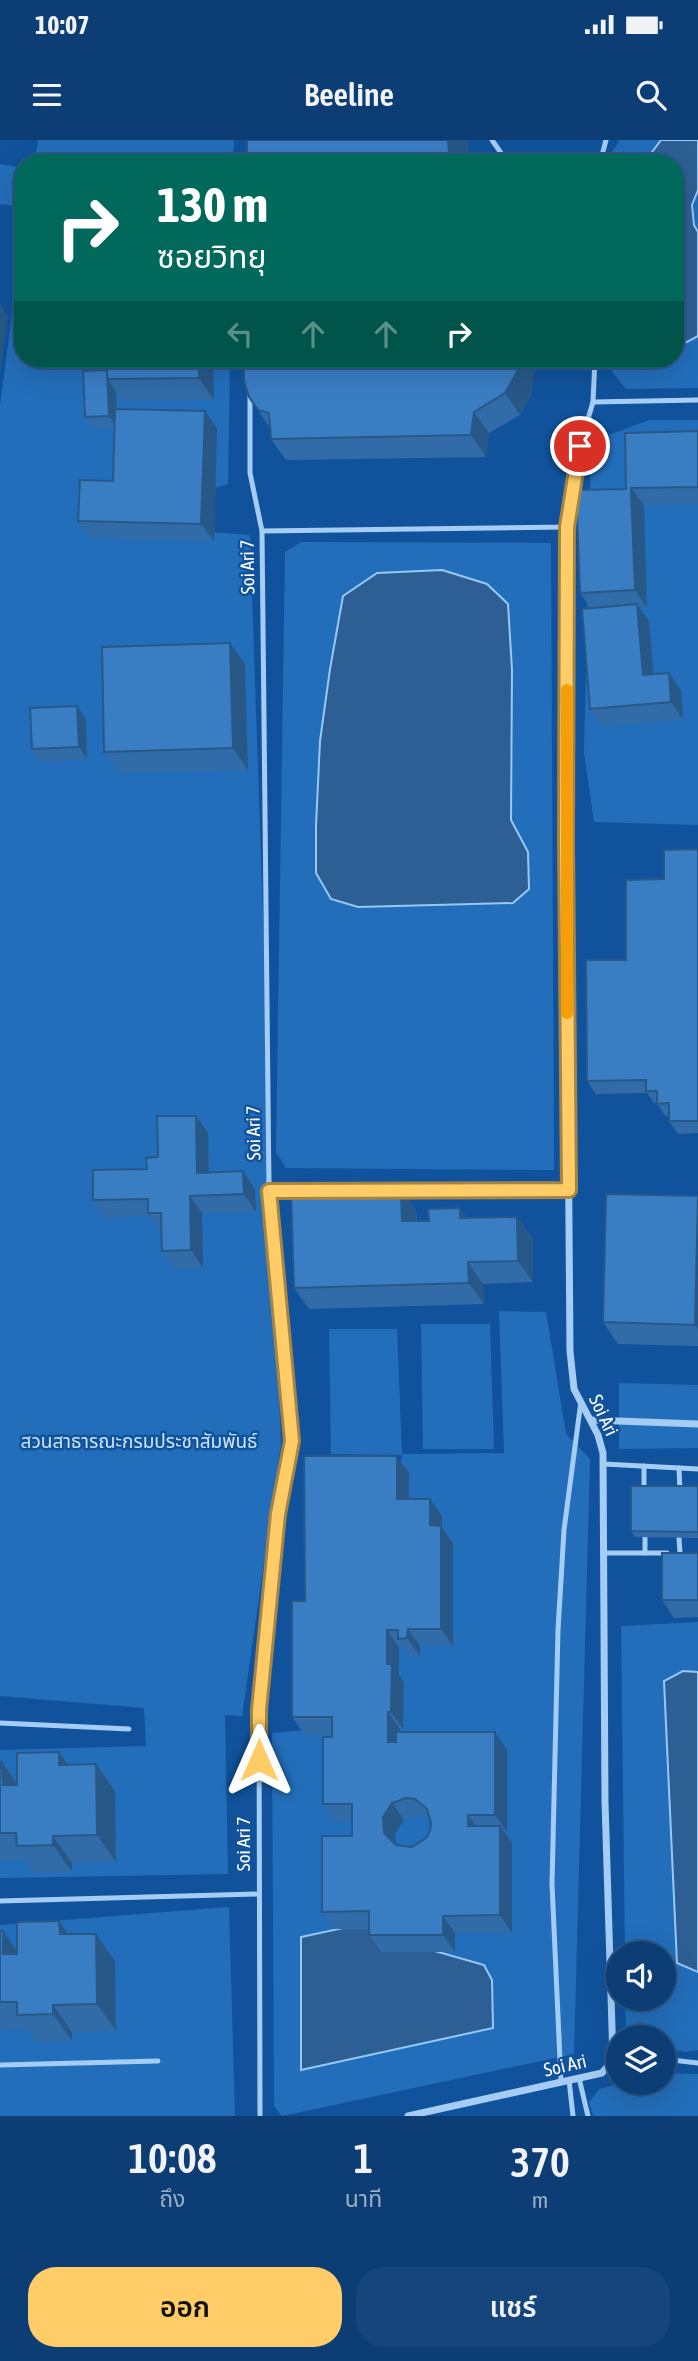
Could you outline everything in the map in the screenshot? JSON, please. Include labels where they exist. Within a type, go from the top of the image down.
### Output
[{"type":"street","name":"Soi Ari","points":[[567,527],[569,1351],[574,1389],[598,1435],[604,1464],[605,1802],[614,2025]]},
{"type":"street","points":[[591,1420],[698,1424]]},
{"type":"street","name":"Soi Ari","points":[[408,2116],[602,2073],[606,2069]]},
{"type":"lane","points":[[262,531],[567,527],[580,446],[593,402],[595,368]]},
{"type":"lane","name":"Soi Ari 7","points":[[250,384],[250,473],[262,531],[269,1191],[292,1441],[278,1514],[259,1710],[260,2116]]},
{"type":"lane","points":[[593,402],[698,400]]},
{"type":"lane","points":[[392,1191],[569,1190]]},
{"type":"lane","points":[[269,1191],[351,1191]]},
{"type":"lane","points":[[573,2116],[565,2081],[552,1884],[558,1630],[564,1530],[581,1401]]},
{"type":"lane","points":[[604,1464],[698,1469]]},
{"type":"lane","points":[[644,1466],[644,1492]]},
{"type":"lane","points":[[679,1468],[680,1492]]},
{"type":"lane","points":[[645,1537],[645,1553]]},
{"type":"lane","points":[[680,1538],[680,1553]]},
{"type":"lane","points":[[604,1553],[689,1553]]},
{"type":"lane","points":[[0,1723],[129,1729]]},
{"type":"lane","points":[[0,1901],[259,1894]]},
{"type":"lane","points":[[676,2060],[698,2063]]},
{"type":"lane","points":[[0,2065],[158,2061]]},
{"type":"lane","points":[[579,2078],[588,2116]]},
{"type":"green space","points":[[38,140],[234,140],[233,154],[36,154]]},
{"type":"green space","points":[[620,140],[698,140],[698,388],[626,389],[611,370],[684,368],[684,154],[611,154]]},
{"type":"green space","points":[[0,164],[14,166],[14,206],[0,204]]},
{"type":"green space","name":"สวนสาธารณะกรมประชาสัมพันธ์","points":[[14,300],[14,368],[230,368],[228,484],[95,524],[250,535],[281,1445],[242,1716],[225,1715],[228,1874],[0,1878],[0,1750],[146,1746],[144,1708],[0,1696],[0,405]]},
{"type":"green space","points":[[649,420],[698,420],[698,825],[594,822],[584,753],[591,459],[606,436]]},
{"type":"green space","points":[[301,542],[551,543],[554,1170],[286,1168],[276,1152],[285,552]],"holes":[[[330,669],[510,768],[511,820],[528,852],[513,903],[358,907],[331,899],[316,826],[320,741]]]},
{"type":"green space","points":[[499,1311],[546,1312],[566,1434],[590,1459],[574,2054],[282,2116],[274,2106],[272,1733],[361,1725],[402,1455],[331,1454],[329,1329],[397,1329],[402,1454],[504,1453]]},
{"type":"green space","points":[[421,1324],[490,1324],[494,1449],[423,1449]]},
{"type":"green space","points":[[619,1383],[698,1385],[698,1448],[619,1449]]},
{"type":"green space","points":[[698,1622],[698,2050],[676,2050],[676,2025],[626,2025],[625,2011],[676,2011],[676,1941],[625,1941],[621,1626]]},
{"type":"green space","points":[[229,1907],[235,2116],[0,2116],[0,1925]]},
{"type":"green space","points":[[676,2073],[698,2074],[698,2116],[593,2116],[589,2102],[599,2089],[606,2087],[606,2095],[676,2095]]},
{"type":"shaded area","points":[[661,140],[698,140],[698,190],[692,205],[694,225],[698,232],[698,336],[687,342],[684,343],[684,154],[651,154]]},
{"type":"shaded area","points":[[442,570],[487,584],[508,604],[512,670],[511,820],[528,852],[529,889],[513,903],[358,907],[331,899],[316,873],[320,741],[343,596],[377,573]]},
{"type":"shaded area","points":[[683,1671],[698,1672],[698,1972],[677,1963],[664,1681]]},
{"type":"shaded area","points":[[380,1920],[414,1945],[484,1965],[492,1980],[493,2028],[301,2070],[301,1937]]},
{"type":"building","points":[[247,140],[448,140],[449,154],[247,154]]},
{"type":"building","points":[[107,368],[199,368],[199,378],[107,379]]},
{"type":"building","points":[[244,368],[517,368],[505,393],[474,412],[471,435],[271,439],[269,413],[258,410],[249,397],[244,381]]},
{"type":"building","points":[[107,370],[109,416],[85,417],[83,371]]},
{"type":"building","points":[[115,409],[205,411],[201,524],[78,521],[80,480],[113,481]]},
{"type":"building","points":[[698,431],[698,487],[631,488],[635,590],[580,593],[576,490],[626,489],[625,433]]},
{"type":"building","points":[[637,604],[643,675],[669,673],[671,702],[590,709],[582,609]]},
{"type":"building","points":[[230,643],[233,748],[104,752],[102,647]]},
{"type":"building","points":[[77,706],[79,747],[32,749],[30,708]]},
{"type":"building","points":[[698,849],[698,1121],[669,1121],[669,1103],[657,1104],[657,1091],[646,1091],[646,1080],[587,1081],[586,960],[626,960],[626,880],[664,879],[664,850]]},
{"type":"building","points":[[157,1116],[196,1116],[197,1173],[243,1171],[244,1194],[190,1196],[191,1250],[162,1251],[161,1213],[148,1213],[148,1199],[93,1200],[93,1170],[147,1169],[146,1158],[158,1157]]},
{"type":"building","points":[[401,1189],[402,1221],[429,1221],[428,1209],[460,1208],[460,1218],[517,1217],[518,1261],[468,1262],[469,1283],[294,1288],[291,1192]]},
{"type":"building","points":[[606,1194],[698,1196],[695,1325],[603,1322]]},
{"type":"building","points":[[304,1456],[397,1456],[397,1499],[430,1499],[430,1525],[441,1526],[441,1629],[408,1629],[407,1638],[398,1639],[398,1630],[387,1630],[387,1664],[392,1664],[388,1742],[396,1742],[396,1732],[495,1732],[495,1815],[468,1815],[468,1826],[500,1826],[500,1915],[443,1916],[443,1935],[369,1935],[369,1911],[322,1912],[322,1836],[352,1836],[352,1804],[323,1804],[323,1737],[332,1737],[332,1717],[292,1717],[292,1601],[305,1601]],"holes":[[[406,1798],[415,1799],[427,1809],[430,1831],[426,1838],[412,1847],[396,1845],[384,1833],[383,1817],[392,1803]]]},
{"type":"building","points":[[631,1486],[698,1486],[698,1532],[631,1531]]},
{"type":"building","points":[[662,1553],[698,1553],[698,1600],[662,1600]]},
{"type":"building","points":[[59,1752],[59,1765],[96,1764],[97,1835],[53,1836],[53,1845],[17,1846],[16,1833],[0,1833],[0,1762],[3,1785],[17,1785],[17,1753]]},
{"type":"building","points":[[59,1921],[60,1934],[96,1934],[97,2004],[53,2005],[53,2014],[17,2015],[17,2002],[0,2002],[0,1931],[3,1931],[3,1954],[17,1954],[17,1922]]},
{"type":"slow traffic","points":[[567,690],[567,1013]]},
{"type":"route","points":[[259,1760],[259,1710],[278,1514],[292,1441],[269,1191],[569,1190],[567,527],[580,446]]}]
